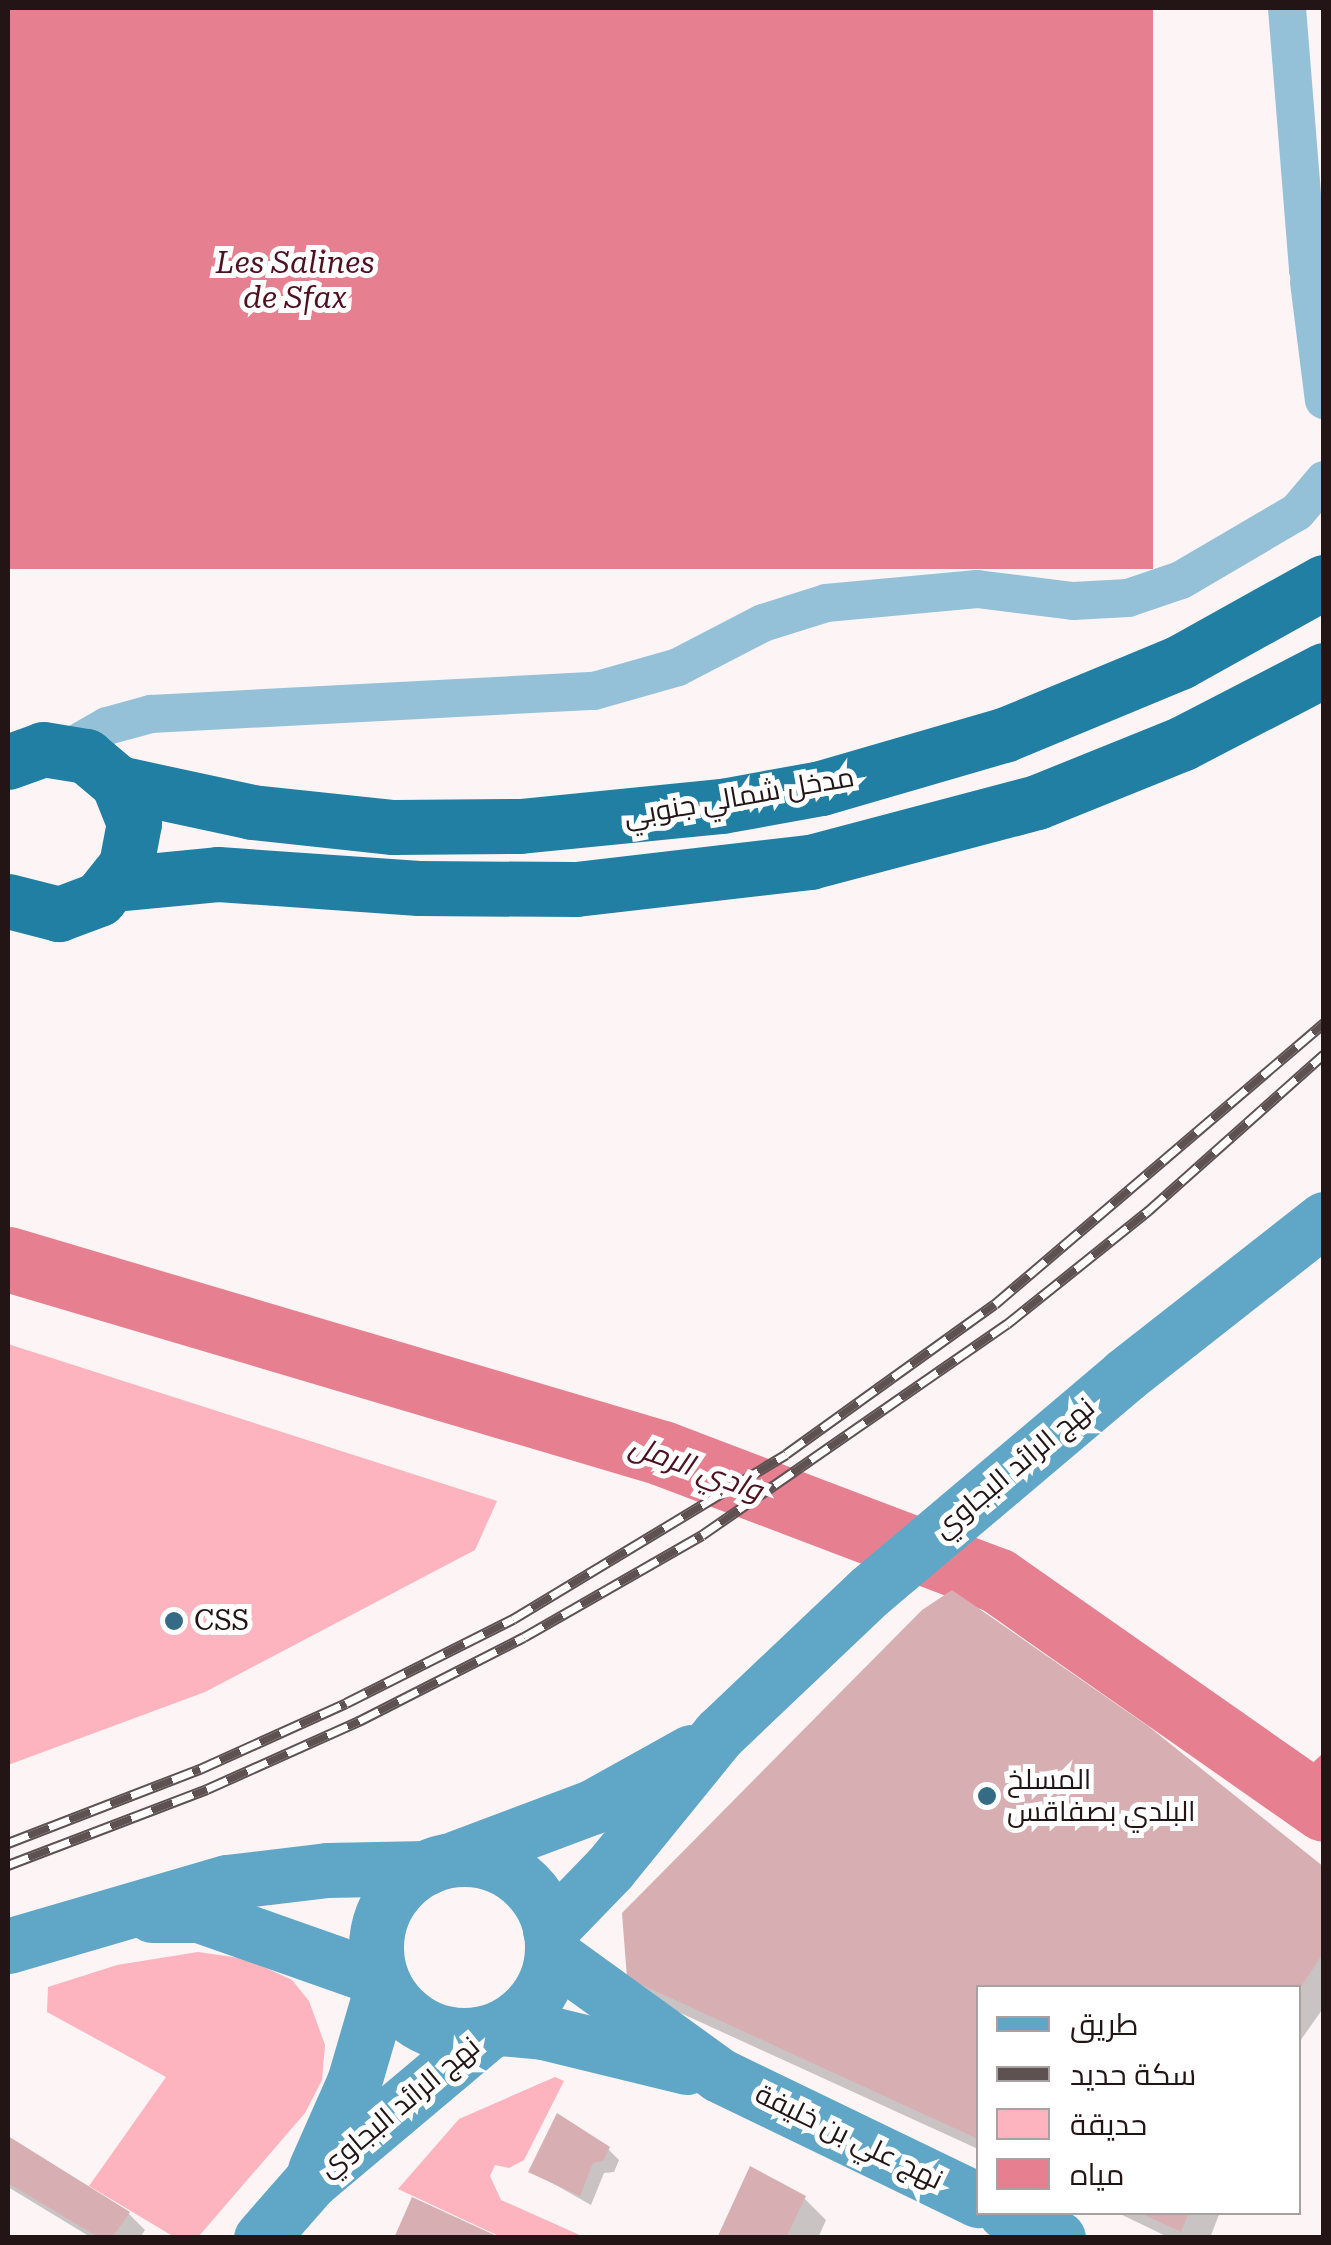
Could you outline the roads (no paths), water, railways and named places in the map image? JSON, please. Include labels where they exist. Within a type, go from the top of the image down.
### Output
[{"type":"highway","name":"مدخل شمالي جنوبي","points":[[118,783],[252,812],[393,827],[520,826],[722,806],[858,778],[1004,735],[1180,662],[1324,582]]},
{"type":"highway","points":[[115,884],[218,874],[420,888],[576,890],[810,862],[1037,802],[1182,744],[1324,670]]},
{"type":"highway","points":[[8,762],[43,750],[65,750],[94,762],[118,783],[134,823],[126,865],[115,884],[100,898],[59,914],[8,901]]},
{"type":"street","points":[[1287,8],[1308,270],[1324,400]]},
{"type":"street","points":[[1308,270],[1324,306]]},
{"type":"street","points":[[65,750],[106,726],[162,713],[594,691],[678,667],[763,623],[826,603],[977,589],[1073,601],[1128,598],[1181,580],[1296,512],[1324,480]]},
{"type":"street","name":"نهج الرائد البجاوي","points":[[551,1942],[719,1734],[871,1590],[992,1484],[1324,1219]]},
{"type":"street","name":"نهج الرائد البجاوي","points":[[440,1863],[592,1807],[719,1734]]},
{"type":"street","points":[[8,1946],[227,1882],[326,1870],[440,1863],[505,1868],[542,1905],[551,1942],[536,1998],[494,2030],[438,2032],[405,2012],[382,1981],[378,1926],[396,1892],[440,1863]]},
{"type":"street","points":[[114,1915],[200,1914],[382,1981]]},
{"type":"street","name":"نهج علي بن خليفة","points":[[551,1942],[719,2075]]},
{"type":"street","name":"نهج الرائد البجاوي","points":[[310,2182],[354,2082],[382,1981]]},
{"type":"street","name":"نهج الرائد البجاوي","points":[[261,2238],[310,2182],[494,2030]]},
{"type":"street","name":"نهج علي بن خليفة","points":[[494,2030],[544,2032],[719,2075],[976,2199]]},
{"type":"street","points":[[1011,2215],[1058,2238]]},
{"type":"water","name":"Les Salines de Sfax","points":[[8,8],[1153,8],[1153,569],[8,569]]},
{"type":"waterway","name":"وادي الرمل","points":[[8,1259],[662,1453],[997,1580],[1324,1809]]},
{"type":"waterway","points":[[1296,1785],[1324,1759]]},
{"type":"railway","points":[[8,1843],[200,1769],[346,1703],[513,1619],[786,1454],[995,1304],[1324,1023]]},
{"type":"railway","points":[[8,1865],[207,1789],[359,1721],[524,1637],[702,1535],[1007,1324],[1148,1211],[1324,1054]]},
{"type":"place","name":"CSS","points":[[174,1621]]},
{"type":"place","name":"المسلخ البلدي بصفاقس","points":[[987,1796]]}]
